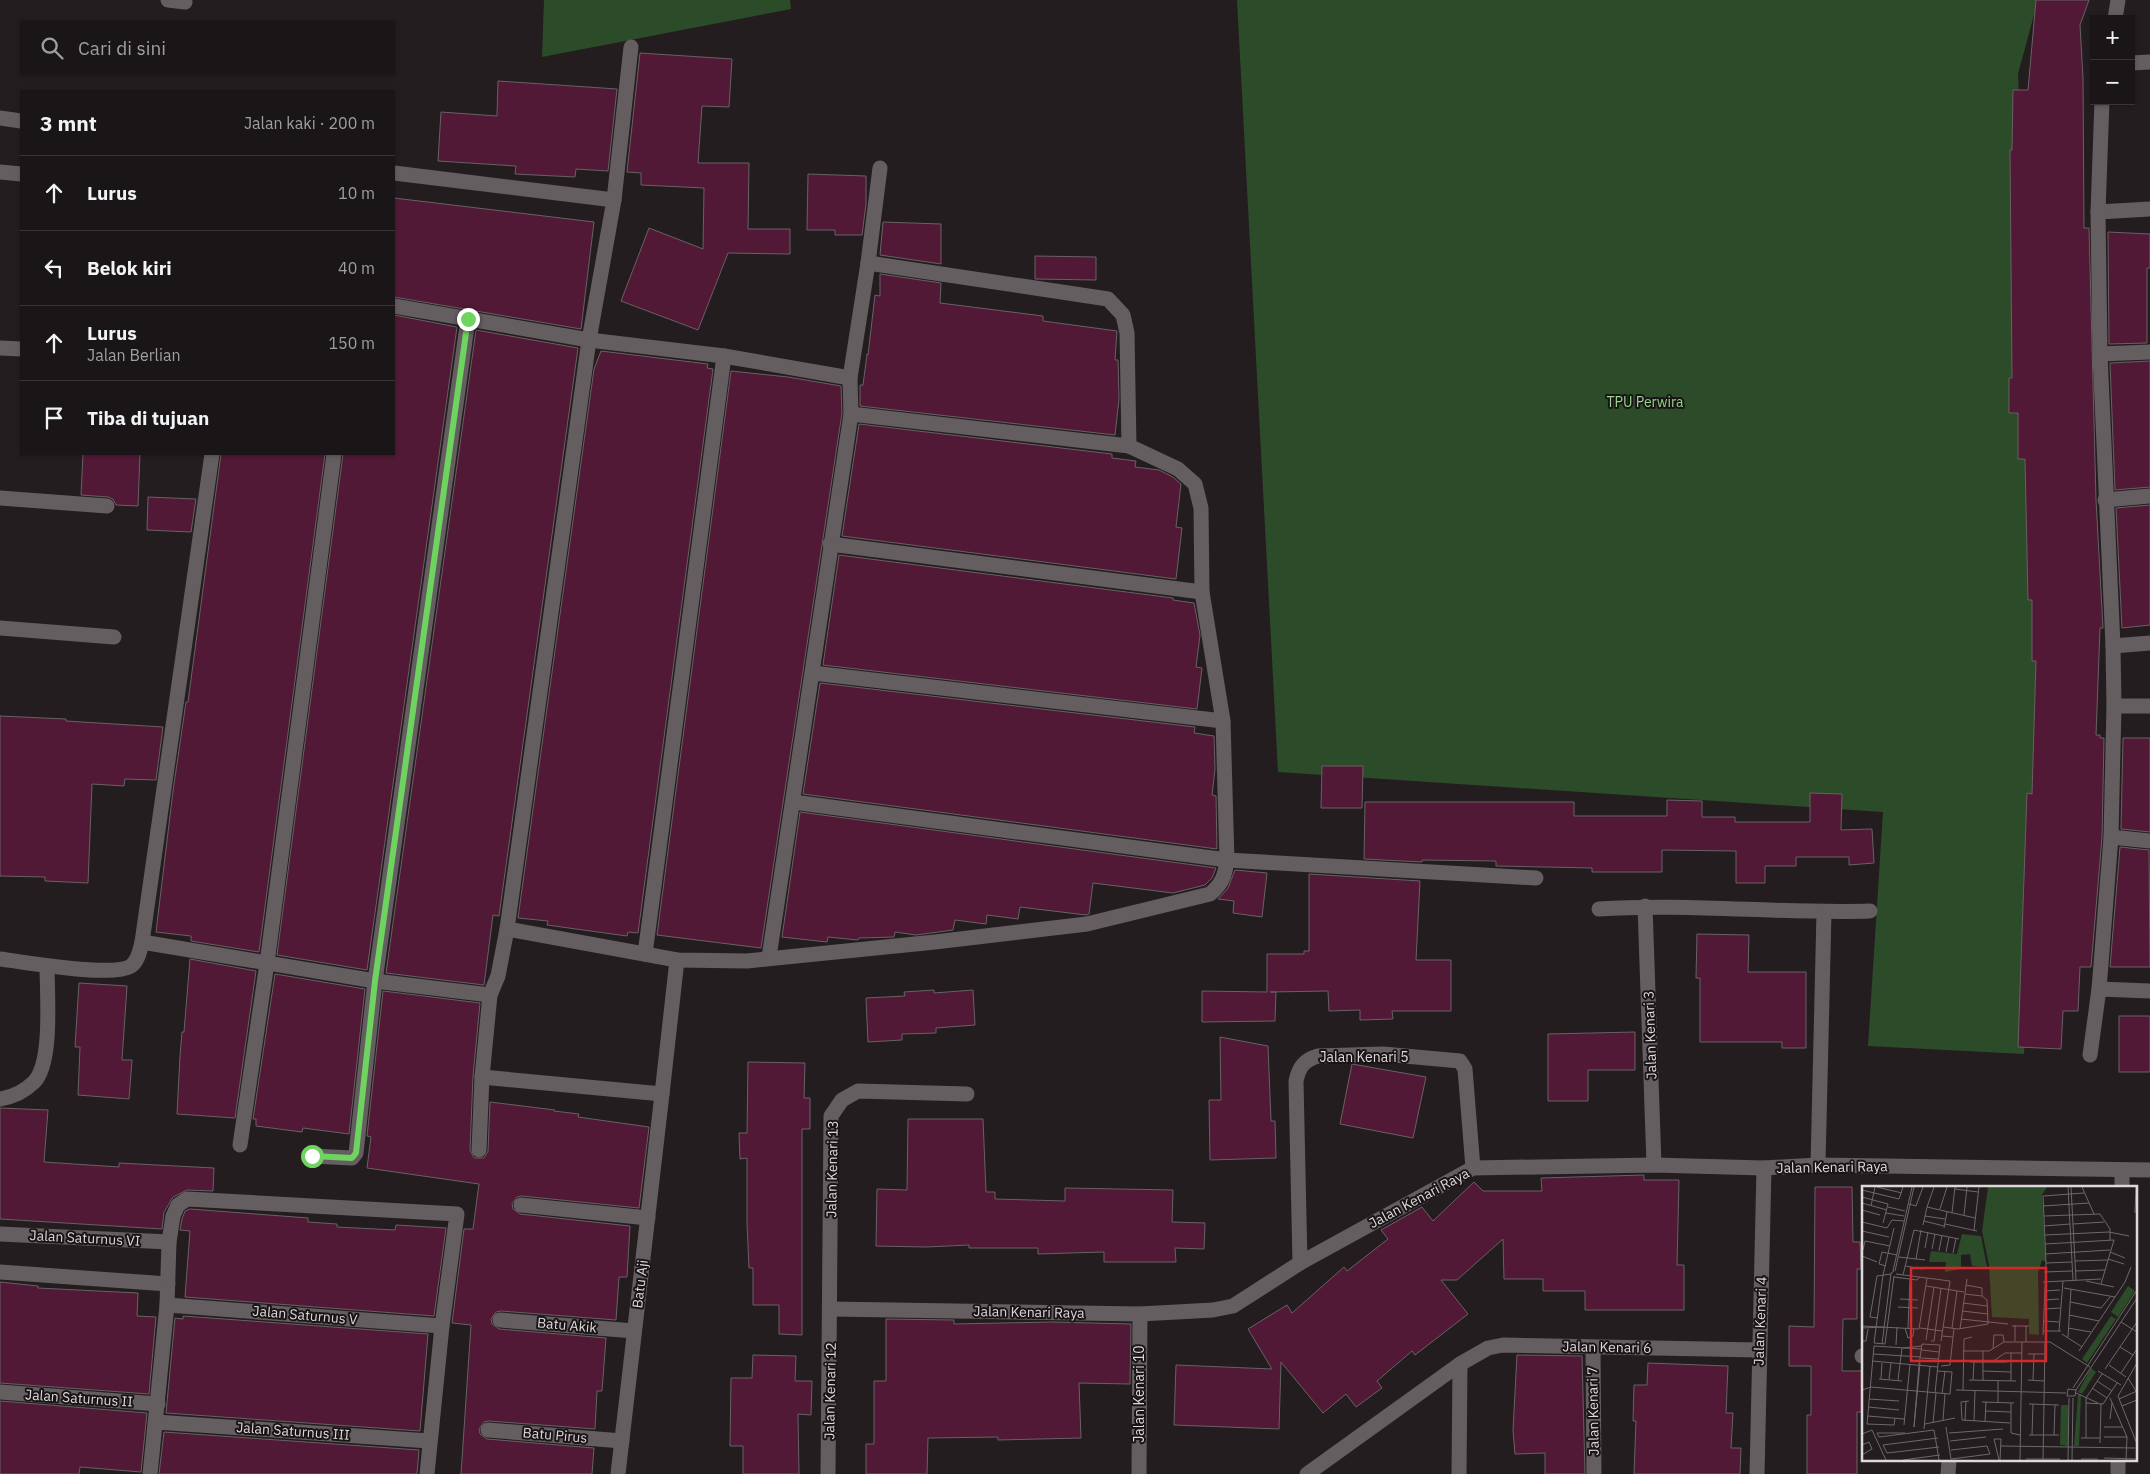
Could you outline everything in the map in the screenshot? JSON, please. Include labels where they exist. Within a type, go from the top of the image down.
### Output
[{"type":"street","points":[[168,0],[185,2]]},
{"type":"street","points":[[2115,15],[2118,0]]},
{"type":"street","points":[[479,1150],[482,1077],[490,995],[498,976],[507,929],[589,340],[614,200],[631,47]]},
{"type":"street","points":[[2135,64],[2150,62]]},
{"type":"street","points":[[2090,1055],[2099,989],[2111,837],[2114,706],[2100,354],[2098,212],[2102,105]]},
{"type":"street","points":[[0,118],[20,121]]},
{"type":"street","points":[[770,957],[813,673],[830,544],[851,414],[850,378],[868,263],[880,168]]},
{"type":"street","points":[[0,172],[20,174]]},
{"type":"street","points":[[395,173],[614,200]]},
{"type":"street","points":[[2098,212],[2150,209]]},
{"type":"street","points":[[868,263],[1108,299],[1123,315],[1127,333],[1130,446]]},
{"type":"street","points":[[395,306],[589,340],[724,356],[850,378]]},
{"type":"street","points":[[312,1156],[352,1158],[356,1153],[375,981],[468,319]]},
{"type":"street","points":[[0,348],[20,349]]},
{"type":"street","points":[[2100,354],[2150,352]]},
{"type":"street","points":[[645,954],[724,356]]},
{"type":"street","points":[[507,929],[676,960],[747,961],[1087,924],[1210,894],[1219,887],[1224,878],[1227,860],[1223,722],[1202,592],[1201,508],[1195,484],[1178,469],[1130,446],[851,414]]},
{"type":"street","points":[[0,959],[47,966],[95,970],[122,969],[136,962],[142,942],[212,455]]},
{"type":"street","points":[[240,1144],[267,963],[334,455]]},
{"type":"street","points":[[2105,500],[2150,496]]},
{"type":"street","points":[[0,498],[107,506]]},
{"type":"street","points":[[830,544],[1202,592]]},
{"type":"street","points":[[0,628],[114,637]]},
{"type":"street","points":[[2113,646],[2150,643]]},
{"type":"street","points":[[813,673],[1223,722]]},
{"type":"street","points":[[2114,706],[2150,706]]},
{"type":"street","points":[[793,802],[1227,860],[1536,878]]},
{"type":"street","points":[[2111,837],[2150,840]]},
{"type":"street","points":[[1599,909],[1645,906],[1824,912],[1870,910]]},
{"type":"street","name":"Jalan Kenari 3","points":[[1645,906],[1654,1165]]},
{"type":"street","points":[[1818,1165],[1824,912]]},
{"type":"street","points":[[142,942],[375,981],[490,995]]},
{"type":"street","name":"Batu Aji","points":[[618,1474],[676,960]]},
{"type":"street","points":[[0,1099],[15,1096],[35,1081],[46,1053],[47,966]]},
{"type":"street","points":[[2099,989],[2150,991]]},
{"type":"street","name":"Jalan Kenari 5","points":[[1300,1263],[1296,1081],[1303,1063],[1310,1058],[1318,1056],[1383,1054],[1460,1061],[1465,1069],[1472,1168]]},
{"type":"street","points":[[482,1077],[662,1094]]},
{"type":"street","name":"Jalan Kenari 13","points":[[831,1309],[831,1116],[842,1100],[858,1091],[967,1094]]},
{"type":"street","name":"Jalan Kenari Raya","points":[[831,1309],[1140,1314],[1213,1310],[1234,1306],[1300,1263],[1472,1168],[1654,1165],[1764,1168],[1818,1165],[2150,1170]]},
{"type":"street","name":"Jalan Kenari 4","points":[[1757,1474],[1764,1168]]},
{"type":"street","points":[[2122,1170],[2122,1186]]},
{"type":"street","points":[[150,1474],[167,1305],[169,1242],[173,1216],[178,1205],[187,1199],[457,1214],[442,1326],[427,1474]]},
{"type":"street","points":[[521,1205],[648,1218]]},
{"type":"street","name":"Jalan Saturnus VI","points":[[0,1234],[169,1242]]},
{"type":"street","points":[[0,1272],[168,1284]]},
{"type":"street","name":"Jalan Saturnus V","points":[[167,1305],[442,1326]]},
{"type":"street","name":"Jalan Kenari 12","points":[[828,1474],[831,1309]]},
{"type":"street","name":"Jalan Kenari 10","points":[[1139,1474],[1140,1314]]},
{"type":"street","name":"Batu Akik","points":[[500,1320],[634,1331]]},
{"type":"street","name":"Jalan Kenari 6","points":[[1307,1474],[1460,1364],[1488,1348],[1503,1345],[1759,1350]]},
{"type":"street","name":"Jalan Kenari 7","points":[[1592,1348],[1594,1474]]},
{"type":"street","points":[[1459,1474],[1460,1364]]},
{"type":"street","name":"Jalan Saturnus II","points":[[0,1392],[158,1404]]},
{"type":"street","name":"Jalan Saturnus III","points":[[156,1422],[429,1441]]},
{"type":"street","name":"Batu Pirus","points":[[488,1430],[622,1441]]},
{"type":"green space","points":[[544,0],[790,0],[791,9],[542,57]]},
{"type":"green space","name":"TPU Perwira","points":[[1237,0],[2038,0],[2018,74],[2039,576],[2036,833],[2024,1054],[1868,1046],[1883,812],[1278,772]]},
{"type":"building","points":[[2036,0],[2089,0],[2080,25],[2083,78],[2084,228],[2089,228],[2096,500],[2103,628],[2100,628],[2096,735],[2104,738],[2102,837],[2091,967],[2080,967],[2078,1011],[2063,1011],[2061,1049],[2018,1047],[2027,793],[2032,794],[2036,661],[2032,661],[2032,600],[2028,600],[2025,459],[2018,459],[2018,413],[2009,413],[2009,378],[2012,378],[2010,150],[2012,150],[2013,90],[2028,90]]},
{"type":"building","points":[[640,53],[732,59],[729,107],[702,106],[698,163],[749,163],[748,229],[790,229],[790,254],[728,253],[698,330],[621,301],[649,228],[703,249],[704,188],[641,185],[641,173],[627,172]]},
{"type":"building","points":[[498,81],[617,89],[608,171],[576,169],[575,177],[515,174],[516,166],[438,161],[441,112],[497,116]]},
{"type":"building","points":[[808,174],[866,176],[866,204],[862,235],[835,235],[835,230],[807,230]]},
{"type":"building","points":[[395,198],[594,222],[581,329],[395,297]]},
{"type":"building","points":[[883,222],[941,224],[941,264],[880,255]]},
{"type":"building","points":[[2108,232],[2150,234],[2150,268],[2147,268],[2147,343],[2109,344]]},
{"type":"building","points":[[1035,256],[1096,257],[1096,280],[1035,279]]},
{"type":"building","points":[[880,274],[941,283],[940,303],[1043,316],[1043,321],[1117,331],[1115,360],[1118,360],[1119,399],[1115,435],[860,406],[860,385],[863,385],[868,355],[875,295],[880,296]]},
{"type":"building","points":[[395,315],[457,327],[367,970],[277,955],[343,455],[395,455]]},
{"type":"building","points":[[476,330],[578,348],[499,916],[493,915],[484,985],[386,973]]},
{"type":"building","points":[[601,351],[708,364],[707,368],[713,369],[638,933],[628,932],[627,936],[547,925],[548,921],[518,918],[594,369]]},
{"type":"building","points":[[2150,361],[2150,487],[2115,490],[2110,363]]},
{"type":"building","points":[[731,371],[788,377],[841,386],[842,413],[761,948],[657,935]]},
{"type":"building","points":[[859,424],[1112,454],[1112,458],[1136,461],[1135,467],[1159,470],[1173,477],[1181,484],[1176,527],[1182,528],[1176,579],[842,536]]},
{"type":"building","points":[[83,455],[140,455],[138,506],[116,505],[113,499],[108,497],[81,495]]},
{"type":"building","points":[[221,455],[325,455],[259,952],[191,941],[191,936],[156,932],[173,791],[186,702],[188,702]]},
{"type":"building","points":[[148,497],[196,499],[191,532],[147,530]]},
{"type":"building","points":[[2150,505],[2150,625],[2122,628],[2116,508]]},
{"type":"building","points":[[839,555],[1173,598],[1173,600],[1194,603],[1200,635],[1196,667],[1202,668],[1197,709],[823,665]]},
{"type":"building","points":[[820,683],[1195,727],[1194,733],[1214,736],[1215,769],[1212,795],[1216,796],[1217,849],[803,794]]},
{"type":"building","points":[[0,716],[163,727],[156,780],[125,779],[124,786],[92,784],[88,883],[45,881],[45,877],[0,876]]},
{"type":"building","points":[[2123,738],[2150,738],[2150,832],[2121,829]]},
{"type":"building","points":[[1322,766],[1363,766],[1362,808],[1321,808]]},
{"type":"building","points":[[1810,793],[1842,794],[1841,830],[1872,829],[1874,863],[1849,865],[1849,857],[1796,857],[1796,866],[1765,866],[1765,883],[1736,883],[1736,851],[1662,850],[1662,872],[1592,872],[1592,868],[1496,866],[1496,861],[1422,860],[1422,862],[1364,859],[1365,802],[1574,802],[1574,816],[1667,816],[1667,800],[1702,801],[1702,817],[1735,817],[1735,822],[1810,822]]},
{"type":"building","points":[[800,812],[1216,868],[1212,878],[1205,885],[1173,893],[1093,883],[1089,914],[1086,915],[1020,907],[1018,919],[987,915],[986,924],[955,920],[953,930],[916,935],[895,932],[894,937],[859,938],[858,940],[828,937],[827,942],[782,937]]},
{"type":"building","points":[[2120,847],[2149,850],[2150,967],[2110,967]]},
{"type":"building","points":[[1235,870],[1267,873],[1262,917],[1233,913],[1234,901],[1218,899],[1228,888]]},
{"type":"building","points":[[1309,874],[1420,881],[1416,960],[1451,960],[1451,1011],[1392,1011],[1393,1019],[1360,1020],[1360,1010],[1329,1011],[1328,991],[1270,992],[1276,992],[1275,1021],[1202,1022],[1202,991],[1267,992],[1267,954],[1304,954],[1304,951],[1309,951]]},
{"type":"building","points":[[1697,934],[1749,935],[1748,972],[1806,972],[1806,1048],[1782,1048],[1782,1042],[1700,1042],[1700,978],[1696,978]]},
{"type":"building","points":[[190,959],[256,971],[235,1118],[177,1114],[182,1032],[184,1032]]},
{"type":"building","points":[[275,974],[365,989],[349,1134],[303,1128],[302,1132],[256,1126],[256,1119],[253,1119]]},
{"type":"building","points":[[79,983],[127,986],[122,1060],[132,1060],[129,1099],[78,1095],[80,1047],[75,1047]]},
{"type":"building","points":[[934,990],[934,993],[973,990],[975,1025],[936,1028],[936,1033],[902,1034],[902,1040],[868,1042],[866,998],[905,996],[904,992]]},
{"type":"building","points":[[383,991],[480,1003],[473,1076],[470,1150],[474,1158],[484,1158],[488,1151],[490,1102],[555,1110],[579,1114],[578,1117],[649,1127],[639,1208],[522,1196],[517,1197],[512,1204],[513,1209],[520,1214],[630,1226],[627,1277],[619,1277],[616,1320],[501,1311],[496,1312],[491,1319],[492,1324],[499,1329],[606,1338],[602,1391],[597,1391],[595,1429],[489,1421],[484,1422],[479,1429],[480,1434],[487,1439],[594,1448],[592,1474],[461,1474],[471,1325],[452,1323],[464,1229],[473,1229],[479,1184],[367,1168],[371,1137],[367,1136]]},
{"type":"building","points":[[2119,1016],[2150,1016],[2150,1072],[2119,1072]]},
{"type":"building","points":[[1635,1032],[1635,1070],[1588,1070],[1588,1101],[1548,1101],[1548,1034]]},
{"type":"building","points":[[1220,1037],[1268,1046],[1271,1121],[1275,1121],[1276,1158],[1210,1160],[1209,1100],[1221,1100]]},
{"type":"building","points":[[748,1062],[805,1063],[804,1098],[810,1098],[810,1129],[802,1129],[802,1335],[779,1334],[779,1305],[753,1305],[753,1268],[749,1268],[747,1223],[747,1158],[740,1159],[739,1133],[747,1133]]},
{"type":"building","points":[[1352,1064],[1426,1077],[1413,1138],[1340,1124]]},
{"type":"building","points":[[0,1108],[48,1110],[44,1162],[119,1167],[119,1163],[214,1168],[213,1191],[187,1190],[173,1197],[164,1212],[162,1229],[0,1219]]},
{"type":"building","points":[[908,1119],[983,1119],[986,1192],[995,1192],[995,1199],[1065,1201],[1065,1188],[1173,1190],[1172,1222],[1205,1223],[1204,1249],[1175,1248],[1176,1262],[1104,1262],[1104,1252],[1038,1254],[1038,1248],[969,1248],[969,1245],[926,1247],[876,1246],[877,1189],[907,1190]]},
{"type":"building","points":[[1644,1175],[1644,1180],[1679,1180],[1677,1265],[1684,1265],[1684,1310],[1585,1310],[1585,1291],[1543,1291],[1543,1279],[1504,1279],[1503,1239],[1457,1280],[1441,1280],[1468,1314],[1415,1355],[1412,1351],[1377,1381],[1382,1388],[1356,1407],[1346,1394],[1323,1413],[1281,1362],[1279,1429],[1174,1425],[1176,1365],[1272,1369],[1248,1329],[1287,1305],[1292,1313],[1344,1267],[1347,1271],[1388,1239],[1381,1230],[1422,1207],[1433,1221],[1474,1182],[1483,1191],[1542,1191],[1541,1178]]},
{"type":"building","points":[[1815,1187],[1852,1187],[1853,1242],[1860,1242],[1861,1269],[1857,1269],[1857,1319],[1843,1319],[1842,1371],[1862,1371],[1862,1412],[1857,1412],[1857,1474],[1807,1474],[1807,1415],[1811,1415],[1811,1366],[1789,1366],[1789,1326],[1814,1327]]},
{"type":"building","points":[[190,1209],[308,1218],[308,1222],[337,1224],[337,1227],[395,1230],[396,1225],[446,1228],[434,1316],[185,1297],[190,1231],[180,1230],[185,1211]]},
{"type":"building","points":[[0,1282],[38,1286],[38,1288],[138,1293],[137,1316],[156,1317],[149,1394],[0,1383]]},
{"type":"building","points":[[183,1316],[428,1334],[420,1431],[166,1413],[175,1318],[183,1319]]},
{"type":"building","points":[[886,1319],[954,1320],[954,1324],[1053,1322],[1131,1324],[1130,1384],[1079,1383],[1081,1438],[998,1440],[998,1437],[928,1438],[927,1474],[866,1474],[866,1444],[874,1444],[874,1381],[886,1381]]},
{"type":"building","points":[[753,1355],[796,1356],[795,1381],[812,1381],[811,1415],[798,1414],[799,1474],[743,1474],[743,1446],[730,1446],[731,1378],[752,1378]]},
{"type":"building","points":[[1517,1355],[1582,1356],[1585,1474],[1545,1474],[1545,1453],[1515,1454],[1513,1430]]},
{"type":"building","points":[[1648,1363],[1728,1366],[1726,1413],[1733,1413],[1731,1448],[1741,1448],[1740,1474],[1634,1474],[1636,1421],[1633,1421],[1634,1385],[1647,1385]]},
{"type":"building","points":[[0,1401],[147,1413],[141,1472],[80,1467],[79,1474],[0,1474]]},
{"type":"building","points":[[164,1432],[419,1450],[417,1474],[159,1474]]},
{"type":"route","points":[[312,1156],[352,1158],[356,1153],[375,981],[468,319]]}]
